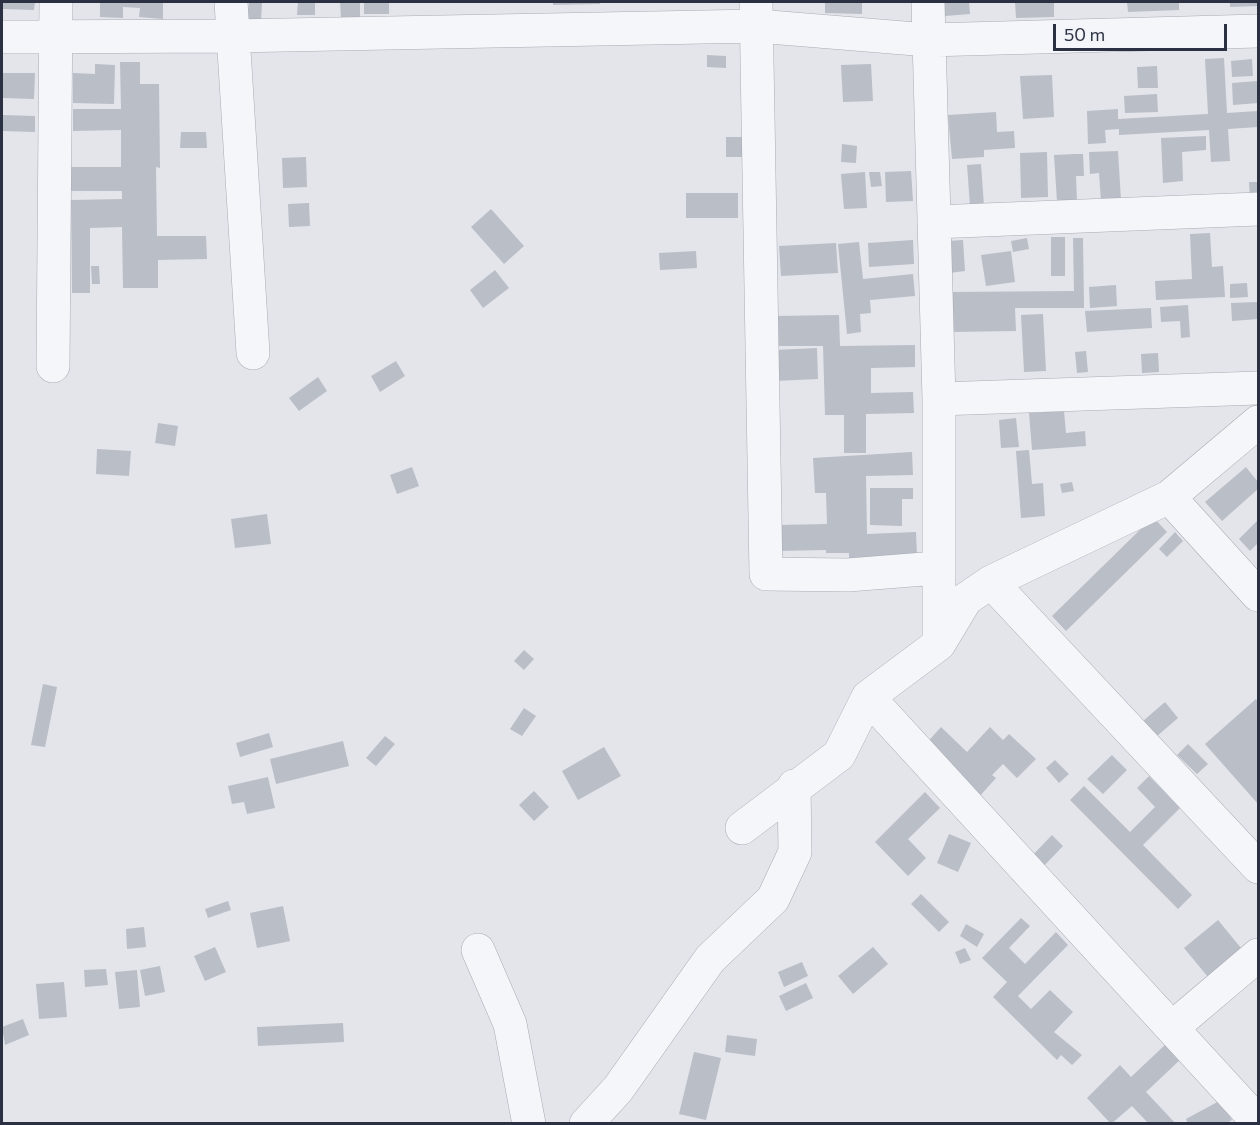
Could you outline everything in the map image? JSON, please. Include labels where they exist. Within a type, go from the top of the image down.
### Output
[{"type":"street","points":[[52,366],[56,2]]},
{"type":"street","points":[[231,2],[253,353]]},
{"type":"street","points":[[928,2],[927,40],[939,399],[937,568],[939,644]]},
{"type":"street","points":[[2,37],[232,36],[757,14],[927,40],[1258,31]]},
{"type":"street","points":[[757,14],[766,574],[848,575],[937,568]]},
{"type":"street","points":[[934,222],[1258,209]]},
{"type":"street","points":[[939,399],[1258,388]]},
{"type":"street","points":[[742,828],[794,786],[839,755],[868,697],[939,644],[966,599],[991,582],[1169,497],[1258,422]]},
{"type":"street","points":[[1169,497],[1258,595]]},
{"type":"street","points":[[991,582],[1258,867]]},
{"type":"street","points":[[868,697],[1258,1122]]},
{"type":"street","points":[[586,1124],[618,1089],[710,959],[773,899],[795,852],[794,786]]},
{"type":"street","points":[[478,950],[510,1024],[529,1124]]},
{"type":"street","points":[[1173,1027],[1258,955]]},
{"type":"building","points":[[2,2],[35,2],[34,10],[2,9]]},
{"type":"building","points":[[100,2],[163,2],[163,19],[139,17],[140,8],[123,7],[123,18],[100,17]]},
{"type":"building","points":[[249,2],[262,2],[261,21],[247,20]]},
{"type":"building","points":[[298,2],[315,2],[315,15],[297,15]]},
{"type":"building","points":[[340,2],[360,2],[360,17],[341,18]]},
{"type":"building","points":[[364,2],[389,2],[389,14],[364,14]]},
{"type":"building","points":[[553,2],[600,2],[600,4],[553,5]]},
{"type":"building","points":[[825,2],[862,2],[862,14],[825,13]]},
{"type":"building","points":[[944,2],[969,2],[970,14],[945,16]]},
{"type":"building","points":[[1015,2],[1054,2],[1054,17],[1016,18]]},
{"type":"building","points":[[1127,2],[1179,2],[1179,10],[1128,12]]},
{"type":"building","points":[[1230,2],[1258,2],[1258,6],[1230,7]]},
{"type":"building","points":[[707,55],[726,56],[726,68],[707,67]]},
{"type":"building","points":[[1224,58],[1227,113],[1258,111],[1258,127],[1228,129],[1230,161],[1211,162],[1209,130],[1119,135],[1119,129],[1105,130],[1106,143],[1088,144],[1087,111],[1118,109],[1118,119],[1208,114],[1205,59]]},
{"type":"building","points":[[1252,59],[1253,76],[1232,77],[1231,61]]},
{"type":"building","points":[[120,62],[140,62],[140,84],[159,84],[160,168],[156,167],[157,236],[206,236],[207,259],[158,260],[158,288],[123,288],[122,227],[90,228],[90,293],[72,293],[71,200],[122,199],[122,191],[71,191],[70,167],[121,167],[121,130],[73,131],[73,109],[121,109]]},
{"type":"building","points":[[95,64],[115,65],[114,104],[73,103],[73,73],[95,74]]},
{"type":"building","points":[[871,64],[873,101],[843,102],[841,65]]},
{"type":"building","points":[[1157,66],[1158,88],[1138,88],[1137,67]]},
{"type":"building","points":[[2,73],[35,73],[34,99],[2,98]]},
{"type":"building","points":[[1052,75],[1054,117],[1023,119],[1020,76]]},
{"type":"building","points":[[1258,81],[1258,103],[1233,105],[1232,83]]},
{"type":"building","points":[[1157,94],[1158,112],[1125,113],[1124,96]]},
{"type":"building","points":[[996,112],[997,132],[1014,131],[1015,148],[984,150],[984,157],[952,159],[948,115]]},
{"type":"building","points":[[2,115],[35,116],[35,132],[2,131]]},
{"type":"building","points":[[181,132],[206,132],[207,148],[180,148]]},
{"type":"building","points":[[1206,136],[1206,150],[1182,152],[1183,181],[1163,183],[1161,138]]},
{"type":"building","points":[[726,137],[742,137],[742,157],[726,157]]},
{"type":"building","points":[[842,144],[857,146],[856,163],[841,162]]},
{"type":"building","points":[[1118,151],[1121,200],[1101,201],[1099,173],[1090,174],[1089,152]]},
{"type":"building","points":[[1047,152],[1048,197],[1021,198],[1020,153]]},
{"type":"building","points":[[1083,154],[1084,176],[1076,176],[1077,201],[1057,202],[1054,155]]},
{"type":"building","points":[[306,157],[307,187],[283,188],[282,158]]},
{"type":"building","points":[[981,164],[984,206],[970,206],[967,165]]},
{"type":"building","points":[[911,171],[913,201],[886,202],[885,172]]},
{"type":"building","points":[[865,172],[867,208],[844,209],[841,174]]},
{"type":"building","points":[[869,172],[880,172],[882,186],[871,187]]},
{"type":"building","points":[[1249,182],[1258,182],[1258,198],[1250,199]]},
{"type":"building","points":[[686,193],[738,193],[738,218],[686,218]]},
{"type":"building","points":[[309,203],[310,226],[289,227],[288,204]]},
{"type":"building","points":[[491,209],[524,246],[504,264],[471,227]]},
{"type":"building","points":[[1210,233],[1212,267],[1223,266],[1225,297],[1156,300],[1155,281],[1192,279],[1190,234]]},
{"type":"building","points":[[1051,237],[1065,237],[1065,276],[1051,276]]},
{"type":"building","points":[[1027,238],[1029,249],[1013,252],[1011,241]]},
{"type":"building","points":[[1073,238],[1083,238],[1084,308],[1015,308],[1016,331],[951,332],[951,292],[1074,291]]},
{"type":"building","points":[[913,240],[914,264],[869,267],[868,243]]},
{"type":"building","points":[[963,240],[965,271],[949,273],[947,241]]},
{"type":"building","points":[[859,242],[863,279],[913,274],[915,296],[870,300],[871,313],[860,314],[861,332],[847,334],[838,244]]},
{"type":"building","points":[[836,243],[838,273],[781,276],[779,246]]},
{"type":"building","points":[[696,251],[697,268],[660,270],[659,253]]},
{"type":"building","points":[[1011,251],[1015,282],[986,286],[981,255]]},
{"type":"building","points":[[91,266],[99,266],[100,284],[92,284]]},
{"type":"building","points":[[495,270],[509,288],[483,308],[470,290]]},
{"type":"building","points":[[1247,283],[1248,297],[1230,298],[1230,284]]},
{"type":"building","points":[[1116,285],[1117,306],[1090,308],[1089,287]]},
{"type":"building","points":[[1258,302],[1258,319],[1232,321],[1231,303]]},
{"type":"building","points":[[1188,305],[1190,337],[1181,338],[1180,321],[1161,322],[1160,307]]},
{"type":"building","points":[[1151,308],[1152,328],[1087,332],[1085,311]]},
{"type":"building","points":[[1043,314],[1046,371],[1024,372],[1021,315]]},
{"type":"building","points":[[839,315],[840,346],[915,345],[915,367],[871,368],[871,393],[913,392],[914,413],[866,414],[866,453],[844,453],[844,415],[825,415],[823,346],[775,346],[774,316]]},
{"type":"building","points":[[817,348],[818,379],[775,381],[774,350]]},
{"type":"building","points":[[1086,351],[1088,372],[1077,373],[1075,352]]},
{"type":"building","points":[[1158,353],[1159,372],[1142,373],[1141,354]]},
{"type":"building","points":[[396,361],[405,376],[380,392],[371,376]]},
{"type":"building","points":[[318,377],[327,391],[299,411],[289,398]]},
{"type":"building","points":[[1064,411],[1066,433],[1085,431],[1086,446],[1032,450],[1029,413]]},
{"type":"building","points":[[1016,418],[1019,447],[1001,448],[999,420]]},
{"type":"building","points":[[158,423],[178,426],[175,446],[155,443]]},
{"type":"building","points":[[97,449],[131,451],[129,476],[96,474]]},
{"type":"building","points":[[1029,450],[1032,484],[1043,483],[1045,516],[1021,518],[1016,451]]},
{"type":"building","points":[[912,452],[913,475],[866,476],[867,534],[916,532],[917,556],[849,558],[849,553],[826,553],[826,550],[778,551],[777,525],[827,524],[826,493],[815,493],[813,458]]},
{"type":"building","points":[[412,467],[419,486],[397,494],[390,475]]},
{"type":"building","points":[[1246,467],[1258,482],[1258,489],[1222,521],[1205,502]]},
{"type":"building","points":[[1072,482],[1074,491],[1062,493],[1060,484]]},
{"type":"building","points":[[870,488],[913,488],[913,499],[902,499],[902,526],[870,525]]},
{"type":"building","points":[[267,514],[271,544],[235,548],[231,519]]},
{"type":"building","points":[[1153,517],[1167,532],[1066,631],[1052,616]]},
{"type":"building","points":[[1258,520],[1258,543],[1250,551],[1239,539]]},
{"type":"building","points":[[1175,532],[1183,541],[1167,557],[1159,549]]},
{"type":"building","points":[[524,650],[534,659],[524,670],[514,661]]},
{"type":"building","points":[[43,684],[57,687],[45,747],[31,745]]},
{"type":"building","points":[[1256,699],[1258,702],[1258,804],[1205,744]]},
{"type":"building","points":[[1165,702],[1178,718],[1156,737],[1143,721]]},
{"type":"building","points":[[524,708],[536,716],[522,736],[510,729]]},
{"type":"building","points":[[941,727],[967,752],[990,727],[1003,740],[1009,734],[1036,759],[1017,778],[1003,764],[992,775],[996,778],[979,797],[924,746]]},
{"type":"building","points":[[269,733],[273,747],[240,757],[236,743]]},
{"type":"building","points":[[385,736],[395,744],[376,766],[366,758]]},
{"type":"building","points":[[343,741],[349,766],[276,784],[270,759]]},
{"type":"building","points":[[1188,744],[1208,764],[1197,774],[1177,755]]},
{"type":"building","points":[[604,747],[621,776],[578,800],[562,771]]},
{"type":"building","points":[[1112,755],[1127,770],[1103,794],[1087,779]]},
{"type":"building","points":[[1055,760],[1069,774],[1059,783],[1046,768]]},
{"type":"building","points":[[1149,776],[1180,808],[1143,845],[1192,895],[1178,909],[1070,800],[1084,786],[1130,832],[1155,807],[1137,788]]},
{"type":"building","points":[[268,777],[275,808],[247,814],[244,802],[232,804],[228,786]]},
{"type":"building","points":[[534,791],[549,807],[534,821],[519,805]]},
{"type":"building","points":[[925,792],[940,808],[908,839],[926,858],[908,876],[875,842]]},
{"type":"building","points":[[949,834],[971,843],[958,872],[937,863]]},
{"type":"building","points":[[1052,835],[1063,846],[1040,870],[1029,859]]},
{"type":"building","points":[[921,894],[949,922],[939,932],[911,904]]},
{"type":"building","points":[[228,901],[231,910],[208,918],[205,909]]},
{"type":"building","points":[[283,906],[290,941],[257,948],[250,913]]},
{"type":"building","points":[[1021,918],[1030,926],[1009,948],[1025,964],[1056,932],[1068,945],[1018,996],[1031,1009],[1050,990],[1073,1012],[1054,1032],[1082,1055],[1072,1065],[1061,1055],[1057,1060],[993,997],[1007,982],[982,958]]},
{"type":"building","points":[[1218,920],[1241,948],[1208,977],[1184,948]]},
{"type":"building","points":[[966,924],[984,934],[977,947],[960,936]]},
{"type":"building","points":[[144,927],[146,947],[127,949],[126,929]]},
{"type":"building","points":[[215,947],[226,972],[205,981],[194,956]]},
{"type":"building","points":[[873,947],[888,964],[853,994],[838,976]]},
{"type":"building","points":[[965,948],[971,960],[960,964],[955,952]]},
{"type":"building","points":[[802,962],[808,976],[784,987],[778,972]]},
{"type":"building","points":[[160,966],[165,992],[145,996],[140,970]]},
{"type":"building","points":[[106,969],[108,985],[85,987],[84,970]]},
{"type":"building","points":[[137,970],[140,1007],[119,1009],[115,972]]},
{"type":"building","points":[[64,982],[67,1017],[39,1019],[36,984]]},
{"type":"building","points":[[806,983],[813,998],[786,1011],[779,996]]},
{"type":"building","points":[[23,1019],[29,1035],[5,1045],[2,1027]]},
{"type":"building","points":[[343,1023],[344,1042],[258,1046],[257,1027]]},
{"type":"building","points":[[727,1035],[757,1039],[755,1056],[725,1052]]},
{"type":"building","points":[[1167,1043],[1182,1058],[1146,1092],[1176,1124],[1149,1124],[1132,1106],[1111,1124],[1087,1098],[1120,1065],[1131,1077]]},
{"type":"building","points":[[694,1052],[721,1058],[706,1120],[679,1114]]},
{"type":"building","points":[[1221,1100],[1232,1120],[1225,1124],[1188,1124],[1186,1119]]}]
